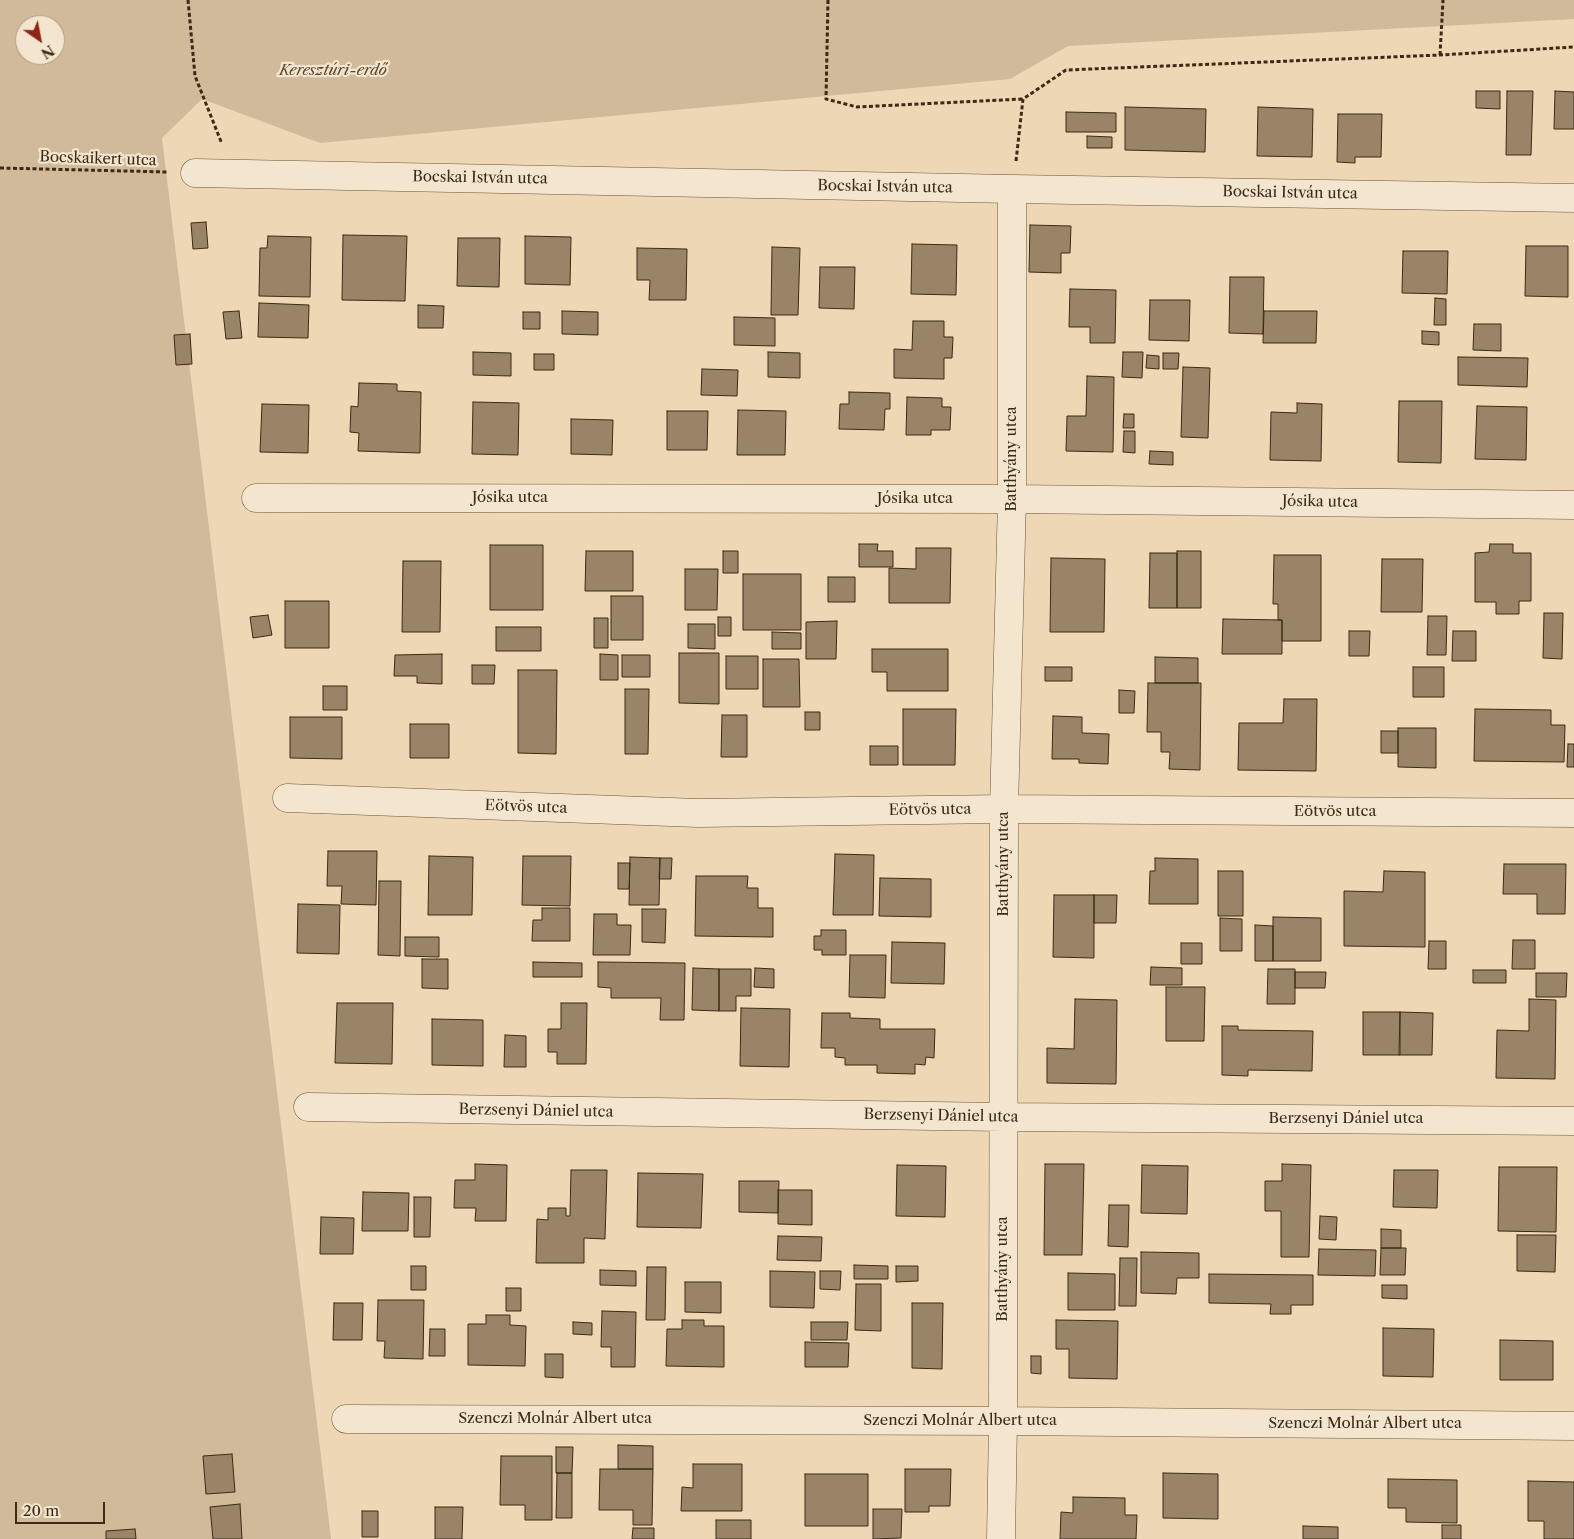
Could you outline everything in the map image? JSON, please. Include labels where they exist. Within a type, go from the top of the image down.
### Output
[{"type":"street","name":"Bocskai István utca","points":[[195,173],[1574,198]]},
{"type":"street","name":"Batthyány utca","points":[[1001,1539],[1003,1421],[1004,809],[1012,499],[1012,189]]},
{"type":"street","name":"Jósika utca","points":[[256,498],[1012,499],[1574,505]]},
{"type":"street","name":"Eötvös utca","points":[[287,798],[698,813],[1004,809],[1574,813]]},
{"type":"street","name":"Berzsenyi Dániel utca","points":[[308,1108],[1003,1117],[1574,1121]]},
{"type":"street","name":"Szenczi Molnár Albert utca","points":[[346,1419],[1003,1421],[1574,1426]]},
{"type":"path","points":[[188,0],[195,76],[221,142],[237,173]]},
{"type":"path","points":[[828,0],[826,99],[857,107],[1023,99],[1066,70],[1440,56],[1574,47]]},
{"type":"path","points":[[1440,56],[1443,0]]},
{"type":"path","points":[[1012,189],[1023,99]]},
{"type":"path","name":"Bocskaikert utca","points":[[0,168],[195,173]]},
{"type":"green space","name":"Keresztúri-erdő","points":[[0,0],[1574,0],[1574,19],[1068,46],[1010,79],[320,143],[202,99],[162,138],[331,1539],[0,1539]]},
{"type":"building","points":[[1476,91],[1500,91],[1500,109],[1476,108]]},
{"type":"building","points":[[1507,91],[1533,91],[1531,155],[1506,155]]},
{"type":"building","points":[[1555,91],[1574,92],[1574,129],[1554,129]]},
{"type":"building","points":[[1125,107],[1206,109],[1205,152],[1125,150]]},
{"type":"building","points":[[1258,107],[1313,109],[1312,157],[1257,156]]},
{"type":"building","points":[[1066,112],[1116,113],[1116,132],[1066,132]]},
{"type":"building","points":[[1338,114],[1382,114],[1381,157],[1355,157],[1355,163],[1337,162]]},
{"type":"building","points":[[1087,136],[1112,137],[1112,148],[1087,148]]},
{"type":"building","points":[[206,222],[208,248],[193,249],[191,223]]},
{"type":"building","points":[[1030,225],[1071,226],[1070,253],[1061,253],[1061,273],[1029,272]]},
{"type":"building","points":[[343,235],[407,236],[405,301],[342,300]]},
{"type":"building","points":[[268,236],[311,237],[310,297],[259,296],[260,248],[267,248]]},
{"type":"building","points":[[525,236],[571,237],[570,285],[525,284]]},
{"type":"building","points":[[458,238],[500,238],[499,287],[457,286]]},
{"type":"building","points":[[912,244],[957,245],[956,295],[911,294]]},
{"type":"building","points":[[1526,246],[1568,246],[1568,297],[1525,296]]},
{"type":"building","points":[[772,247],[800,248],[798,315],[771,315]]},
{"type":"building","points":[[637,248],[687,249],[686,300],[649,300],[650,280],[637,280]]},
{"type":"building","points":[[1403,251],[1448,251],[1447,294],[1402,293]]},
{"type":"building","points":[[820,267],[855,267],[854,309],[819,308]]},
{"type":"building","points":[[1230,277],[1264,277],[1263,334],[1229,333]]},
{"type":"building","points":[[1070,289],[1116,290],[1115,343],[1090,343],[1090,327],[1069,327]]},
{"type":"building","points":[[1435,298],[1446,299],[1446,325],[1434,325]]},
{"type":"building","points":[[1150,300],[1190,300],[1189,341],[1149,340]]},
{"type":"building","points":[[259,303],[309,305],[308,338],[258,337]]},
{"type":"building","points":[[418,305],[444,306],[443,328],[418,328]]},
{"type":"building","points":[[239,311],[242,338],[226,339],[223,312]]},
{"type":"building","points":[[562,311],[598,312],[598,335],[562,334]]},
{"type":"building","points":[[1264,311],[1317,311],[1316,343],[1263,343]]},
{"type":"building","points":[[523,312],[540,312],[540,329],[523,329]]},
{"type":"building","points":[[734,317],[775,318],[775,346],[734,345]]},
{"type":"building","points":[[913,321],[944,321],[944,337],[953,337],[952,358],[944,358],[944,379],[894,378],[894,349],[912,350]]},
{"type":"building","points":[[1474,324],[1501,324],[1501,351],[1473,350]]},
{"type":"building","points":[[1422,331],[1439,332],[1439,345],[1422,344]]},
{"type":"building","points":[[190,334],[192,364],[176,365],[174,335]]},
{"type":"building","points":[[473,352],[511,353],[511,376],[473,375]]},
{"type":"building","points":[[768,352],[800,353],[800,378],[768,377]]},
{"type":"building","points":[[1123,352],[1143,352],[1142,378],[1122,377]]},
{"type":"building","points":[[1163,353],[1179,353],[1178,369],[1163,369]]},
{"type":"building","points":[[534,354],[554,354],[554,370],[534,370]]},
{"type":"building","points":[[1147,355],[1159,356],[1159,369],[1146,368]]},
{"type":"building","points":[[1458,357],[1528,358],[1527,387],[1458,385]]},
{"type":"building","points":[[1183,367],[1210,368],[1208,438],[1181,437]]},
{"type":"building","points":[[702,369],[738,370],[737,396],[701,395]]},
{"type":"building","points":[[1087,376],[1114,377],[1113,452],[1066,451],[1067,416],[1086,416]]},
{"type":"building","points":[[359,383],[397,384],[397,391],[421,392],[420,453],[358,451],[359,433],[350,432],[351,406],[358,407]]},
{"type":"building","points":[[849,392],[890,393],[890,409],[885,409],[884,430],[839,429],[840,404],[849,404]]},
{"type":"building","points":[[907,397],[942,398],[942,407],[951,407],[950,430],[931,430],[931,435],[906,435]]},
{"type":"building","points":[[1399,401],[1442,401],[1441,463],[1398,462]]},
{"type":"building","points":[[473,402],[519,403],[518,455],[472,454]]},
{"type":"building","points":[[1297,403],[1322,404],[1321,461],[1270,460],[1271,412],[1297,413]]},
{"type":"building","points":[[262,404],[309,405],[308,453],[260,452]]},
{"type":"building","points":[[1477,406],[1527,407],[1526,460],[1475,459]]},
{"type":"building","points":[[738,410],[786,411],[785,455],[737,455]]},
{"type":"building","points":[[667,411],[708,411],[707,450],[667,450]]},
{"type":"building","points":[[1124,414],[1134,414],[1134,428],[1123,428]]},
{"type":"building","points":[[571,419],[613,420],[612,455],[571,454]]},
{"type":"building","points":[[1124,431],[1135,431],[1135,453],[1123,452]]},
{"type":"building","points":[[1150,451],[1173,452],[1173,465],[1149,464]]},
{"type":"building","points":[[859,544],[878,544],[877,551],[893,551],[893,567],[859,567]]},
{"type":"building","points":[[1490,544],[1513,544],[1513,553],[1531,553],[1531,601],[1519,601],[1519,614],[1496,614],[1496,602],[1475,602],[1475,553],[1489,552]]},
{"type":"building","points":[[490,545],[543,545],[543,610],[490,610]]},
{"type":"building","points":[[916,548],[951,548],[950,603],[889,603],[889,568],[916,569]]},
{"type":"building","points":[[586,551],[633,551],[633,591],[585,591]]},
{"type":"building","points":[[723,551],[738,551],[738,573],[723,573]]},
{"type":"building","points":[[1177,551],[1201,551],[1201,608],[1177,608]]},
{"type":"building","points":[[1150,553],[1177,553],[1177,608],[1149,608]]},
{"type":"building","points":[[1274,555],[1321,555],[1321,641],[1282,641],[1282,620],[1278,620],[1278,604],[1273,604]]},
{"type":"building","points":[[1051,558],[1105,559],[1104,632],[1050,632]]},
{"type":"building","points":[[1382,559],[1423,559],[1422,612],[1381,612]]},
{"type":"building","points":[[403,561],[441,561],[440,632],[402,632]]},
{"type":"building","points":[[685,569],[718,569],[717,610],[685,610]]},
{"type":"building","points":[[743,574],[801,574],[801,630],[743,630]]},
{"type":"building","points":[[828,577],[855,577],[855,602],[828,602]]},
{"type":"building","points":[[611,596],[643,596],[643,640],[611,640]]},
{"type":"building","points":[[285,601],[329,601],[329,648],[285,648]]},
{"type":"building","points":[[1544,613],[1563,613],[1562,659],[1543,658]]},
{"type":"building","points":[[268,615],[272,635],[253,638],[250,617]]},
{"type":"building","points":[[1428,616],[1447,616],[1446,655],[1427,655]]},
{"type":"building","points":[[718,617],[731,617],[731,636],[718,636]]},
{"type":"building","points":[[594,618],[608,618],[608,648],[594,648]]},
{"type":"building","points":[[1223,619],[1282,620],[1282,654],[1222,654]]},
{"type":"building","points":[[837,621],[836,659],[806,659],[806,622]]},
{"type":"building","points":[[688,624],[715,624],[715,649],[688,648]]},
{"type":"building","points":[[496,627],[541,627],[541,651],[496,651]]},
{"type":"building","points":[[1349,631],[1370,631],[1369,656],[1349,656]]},
{"type":"building","points":[[1453,631],[1476,631],[1476,661],[1452,661]]},
{"type":"building","points":[[772,632],[801,633],[801,649],[772,649]]},
{"type":"building","points":[[872,649],[948,649],[948,691],[887,691],[887,672],[872,672]]},
{"type":"building","points":[[679,653],[719,653],[719,704],[679,703]]},
{"type":"building","points":[[442,654],[442,684],[417,683],[417,676],[394,676],[395,655]]},
{"type":"building","points":[[600,654],[618,655],[618,680],[600,680]]},
{"type":"building","points":[[622,655],[650,655],[650,677],[622,677]]},
{"type":"building","points":[[726,656],[758,656],[758,689],[726,689]]},
{"type":"building","points":[[1155,657],[1198,658],[1198,683],[1155,683]]},
{"type":"building","points":[[763,659],[799,659],[800,707],[763,707]]},
{"type":"building","points":[[472,665],[495,665],[494,684],[472,684]]},
{"type":"building","points":[[1045,667],[1072,667],[1072,681],[1045,681]]},
{"type":"building","points":[[1413,667],[1444,667],[1444,697],[1413,697]]},
{"type":"building","points":[[518,670],[557,670],[556,754],[518,753]]},
{"type":"building","points":[[1148,683],[1201,683],[1200,770],[1169,769],[1170,752],[1161,752],[1161,732],[1147,732]]},
{"type":"building","points":[[323,686],[347,686],[347,710],[323,710]]},
{"type":"building","points":[[625,689],[649,689],[648,754],[625,754]]},
{"type":"building","points":[[1119,690],[1135,691],[1134,713],[1119,713]]},
{"type":"building","points":[[1284,699],[1317,699],[1316,771],[1238,770],[1239,723],[1283,723]]},
{"type":"building","points":[[903,709],[956,709],[955,765],[903,765]]},
{"type":"building","points":[[1475,709],[1551,710],[1551,725],[1565,725],[1564,762],[1474,761]]},
{"type":"building","points":[[805,712],[820,712],[820,730],[805,730]]},
{"type":"building","points":[[722,715],[747,715],[747,757],[721,757]]},
{"type":"building","points":[[1053,716],[1082,717],[1082,733],[1109,734],[1108,764],[1079,763],[1079,759],[1052,759]]},
{"type":"building","points":[[290,717],[342,717],[342,759],[290,758]]},
{"type":"building","points":[[410,724],[449,724],[449,758],[410,758]]},
{"type":"building","points":[[1398,728],[1436,728],[1436,768],[1398,767]]},
{"type":"building","points":[[1381,731],[1398,731],[1398,753],[1381,753]]},
{"type":"building","points":[[1568,744],[1574,744],[1574,767],[1567,767]]},
{"type":"building","points":[[870,746],[898,746],[898,765],[870,765]]},
{"type":"building","points":[[328,851],[377,851],[376,905],[341,904],[342,886],[327,886]]},
{"type":"building","points":[[835,854],[874,855],[873,915],[833,915]]},
{"type":"building","points":[[429,856],[473,857],[472,915],[428,915]]},
{"type":"building","points":[[523,856],[571,856],[570,906],[522,905]]},
{"type":"building","points":[[630,857],[660,858],[659,905],[629,905]]},
{"type":"building","points":[[660,858],[672,858],[671,879],[659,879]]},
{"type":"building","points":[[1155,858],[1198,859],[1198,904],[1149,904],[1150,871],[1155,871]]},
{"type":"building","points":[[618,863],[630,863],[629,889],[618,889]]},
{"type":"building","points":[[1504,864],[1566,864],[1565,914],[1537,914],[1537,894],[1503,894]]},
{"type":"building","points":[[1218,871],[1243,871],[1243,916],[1218,916]]},
{"type":"building","points":[[1384,871],[1425,872],[1425,947],[1344,946],[1344,891],[1383,892]]},
{"type":"building","points":[[696,876],[748,876],[747,888],[758,888],[758,908],[773,908],[773,937],[695,936]]},
{"type":"building","points":[[880,878],[931,879],[931,917],[879,916]]},
{"type":"building","points":[[379,881],[401,881],[400,956],[378,955]]},
{"type":"building","points":[[1054,895],[1094,895],[1094,958],[1053,957]]},
{"type":"building","points":[[1094,895],[1117,895],[1116,923],[1094,923]]},
{"type":"building","points":[[298,904],[340,905],[339,954],[297,953]]},
{"type":"building","points":[[542,908],[570,908],[570,941],[532,941],[533,920],[542,920]]},
{"type":"building","points":[[642,909],[666,909],[665,943],[642,942]]},
{"type":"building","points":[[594,914],[617,914],[617,925],[631,925],[630,955],[593,955]]},
{"type":"building","points":[[1273,917],[1321,918],[1321,961],[1273,961]]},
{"type":"building","points":[[1220,918],[1242,919],[1242,951],[1220,951]]},
{"type":"building","points":[[1255,925],[1273,926],[1273,961],[1255,961]]},
{"type":"building","points":[[821,930],[846,930],[846,955],[822,955],[822,950],[814,950],[814,936],[821,936]]},
{"type":"building","points":[[405,937],[439,937],[439,957],[405,956]]},
{"type":"building","points":[[1513,940],[1535,940],[1535,969],[1512,969]]},
{"type":"building","points":[[1429,941],[1446,941],[1446,969],[1428,969]]},
{"type":"building","points":[[892,942],[945,943],[944,984],[891,983]]},
{"type":"building","points":[[1181,943],[1202,943],[1202,964],[1181,964]]},
{"type":"building","points":[[850,955],[886,955],[885,998],[849,997]]},
{"type":"building","points":[[422,959],[448,959],[448,989],[422,988]]},
{"type":"building","points":[[533,962],[582,963],[582,977],[533,977]]},
{"type":"building","points":[[598,962],[685,963],[684,1020],[660,1020],[661,998],[611,998],[611,988],[598,987]]},
{"type":"building","points":[[1151,967],[1182,968],[1182,985],[1150,985]]},
{"type":"building","points":[[693,968],[719,969],[719,1011],[692,1010]]},
{"type":"building","points":[[755,968],[774,969],[774,988],[754,987]]},
{"type":"building","points":[[719,969],[751,969],[751,996],[736,996],[736,1011],[719,1011]]},
{"type":"building","points":[[1268,969],[1295,969],[1295,1004],[1267,1004]]},
{"type":"building","points":[[1473,970],[1506,970],[1506,983],[1473,983]]},
{"type":"building","points":[[1295,972],[1326,972],[1325,988],[1295,988]]},
{"type":"building","points":[[1536,973],[1567,973],[1566,997],[1536,997]]},
{"type":"building","points":[[1166,987],[1205,987],[1204,1041],[1166,1041]]},
{"type":"building","points":[[1075,999],[1117,1000],[1116,1084],[1047,1083],[1047,1048],[1074,1049]]},
{"type":"building","points":[[1529,999],[1556,1000],[1555,1079],[1496,1078],[1497,1030],[1529,1031]]},
{"type":"building","points":[[337,1003],[393,1003],[392,1064],[335,1063]]},
{"type":"building","points":[[561,1003],[587,1003],[586,1064],[557,1064],[557,1052],[548,1052],[548,1029],[561,1029]]},
{"type":"building","points":[[741,1008],[790,1009],[789,1067],[740,1066]]},
{"type":"building","points":[[1363,1012],[1400,1012],[1400,1055],[1363,1055]]},
{"type":"building","points":[[1400,1012],[1433,1013],[1432,1055],[1399,1055]]},
{"type":"building","points":[[822,1013],[850,1013],[850,1018],[880,1019],[880,1029],[935,1029],[934,1058],[926,1057],[925,1065],[915,1064],[915,1074],[877,1073],[877,1065],[845,1065],[845,1058],[835,1057],[835,1048],[821,1048]]},
{"type":"building","points":[[432,1019],[483,1020],[483,1066],[432,1065]]},
{"type":"building","points":[[1222,1026],[1238,1026],[1238,1030],[1313,1031],[1312,1071],[1248,1070],[1248,1076],[1222,1075]]},
{"type":"building","points":[[505,1035],[526,1036],[526,1067],[504,1067]]},
{"type":"building","points":[[475,1164],[507,1165],[506,1221],[475,1221],[476,1208],[454,1208],[455,1180],[475,1180]]},
{"type":"building","points":[[1045,1164],[1084,1164],[1082,1255],[1044,1255]]},
{"type":"building","points":[[1282,1164],[1311,1165],[1309,1257],[1281,1257],[1281,1211],[1265,1211],[1265,1181],[1282,1181]]},
{"type":"building","points":[[897,1165],[946,1166],[945,1217],[896,1216]]},
{"type":"building","points":[[1142,1165],[1188,1166],[1187,1214],[1141,1213]]},
{"type":"building","points":[[1499,1167],[1557,1167],[1556,1232],[1498,1231]]},
{"type":"building","points":[[571,1170],[607,1170],[605,1239],[584,1238],[584,1263],[536,1263],[537,1219],[548,1220],[548,1208],[566,1208],[566,1216],[570,1216]]},
{"type":"building","points":[[1394,1170],[1438,1170],[1437,1208],[1393,1207]]},
{"type":"building","points":[[638,1173],[703,1174],[701,1228],[637,1227]]},
{"type":"building","points":[[739,1181],[779,1181],[778,1213],[739,1212]]},
{"type":"building","points":[[778,1190],[812,1190],[812,1225],[778,1224]]},
{"type":"building","points":[[363,1192],[409,1193],[408,1231],[362,1231]]},
{"type":"building","points":[[414,1197],[431,1197],[430,1237],[414,1237]]},
{"type":"building","points":[[1109,1205],[1129,1205],[1128,1247],[1108,1246]]},
{"type":"building","points":[[1320,1216],[1337,1217],[1336,1240],[1319,1239]]},
{"type":"building","points":[[321,1217],[354,1218],[353,1254],[320,1254]]},
{"type":"building","points":[[1381,1229],[1401,1230],[1401,1248],[1381,1248]]},
{"type":"building","points":[[1517,1235],[1556,1235],[1555,1272],[1517,1271]]},
{"type":"building","points":[[778,1236],[822,1237],[821,1261],[777,1260]]},
{"type":"building","points":[[1381,1248],[1406,1248],[1405,1275],[1380,1275]]},
{"type":"building","points":[[1319,1249],[1376,1250],[1375,1276],[1318,1275]]},
{"type":"building","points":[[1141,1252],[1199,1253],[1199,1278],[1177,1278],[1176,1294],[1141,1293]]},
{"type":"building","points":[[1120,1258],[1137,1258],[1136,1306],[1119,1306]]},
{"type":"building","points":[[854,1265],[888,1266],[888,1279],[854,1279]]},
{"type":"building","points":[[411,1266],[426,1266],[426,1290],[411,1290]]},
{"type":"building","points":[[896,1266],[918,1266],[918,1281],[896,1282]]},
{"type":"building","points":[[647,1267],[666,1267],[665,1320],[646,1320]]},
{"type":"building","points":[[600,1270],[636,1271],[636,1286],[600,1285]]},
{"type":"building","points":[[770,1271],[815,1272],[814,1308],[770,1307]]},
{"type":"building","points":[[820,1271],[841,1271],[840,1290],[820,1289]]},
{"type":"building","points":[[1068,1273],[1115,1274],[1115,1310],[1068,1310]]},
{"type":"building","points":[[1209,1274],[1313,1275],[1313,1305],[1291,1305],[1291,1314],[1270,1314],[1271,1304],[1209,1303]]},
{"type":"building","points":[[685,1282],[721,1282],[721,1313],[685,1312]]},
{"type":"building","points":[[856,1284],[881,1284],[881,1331],[855,1330]]},
{"type":"building","points":[[1382,1285],[1407,1285],[1407,1299],[1382,1298]]},
{"type":"building","points":[[506,1288],[521,1288],[521,1311],[506,1311]]},
{"type":"building","points":[[378,1300],[424,1300],[423,1359],[384,1358],[385,1341],[377,1341]]},
{"type":"building","points":[[334,1303],[363,1303],[362,1340],[333,1340]]},
{"type":"building","points":[[912,1303],[943,1303],[942,1369],[912,1368]]},
{"type":"building","points":[[602,1311],[636,1312],[635,1367],[611,1367],[611,1347],[601,1347]]},
{"type":"building","points":[[486,1315],[510,1315],[510,1325],[526,1326],[525,1366],[468,1365],[468,1324],[486,1324]]},
{"type":"building","points":[[682,1320],[704,1320],[704,1326],[724,1326],[724,1367],[666,1366],[667,1329],[682,1329]]},
{"type":"building","points":[[1056,1320],[1118,1321],[1117,1379],[1069,1378],[1069,1349],[1056,1349]]},
{"type":"building","points":[[573,1322],[592,1323],[592,1335],[573,1334]]},
{"type":"building","points":[[811,1322],[848,1322],[847,1340],[811,1340]]},
{"type":"building","points":[[1383,1328],[1434,1329],[1433,1377],[1383,1376]]},
{"type":"building","points":[[430,1329],[445,1329],[445,1356],[429,1356]]},
{"type":"building","points":[[1500,1340],[1553,1341],[1553,1380],[1500,1380]]},
{"type":"building","points":[[805,1342],[849,1343],[848,1367],[805,1367]]},
{"type":"building","points":[[545,1354],[563,1354],[563,1378],[545,1377]]},
{"type":"building","points":[[1031,1356],[1041,1356],[1041,1374],[1031,1373]]},
{"type":"building","points":[[618,1445],[653,1446],[653,1469],[618,1469]]},
{"type":"building","points":[[556,1447],[573,1447],[572,1473],[556,1473]]},
{"type":"building","points":[[232,1454],[235,1492],[206,1494],[203,1456]]},
{"type":"building","points":[[501,1456],[552,1456],[552,1520],[525,1520],[525,1505],[500,1505]]},
{"type":"building","points":[[693,1464],[742,1464],[742,1511],[681,1511],[682,1487],[693,1488]]},
{"type":"building","points":[[600,1469],[653,1469],[652,1525],[633,1525],[633,1510],[599,1510]]},
{"type":"building","points":[[905,1469],[951,1469],[950,1506],[929,1506],[929,1512],[905,1512]]},
{"type":"building","points":[[557,1473],[572,1473],[572,1518],[556,1518]]},
{"type":"building","points":[[1163,1473],[1218,1474],[1218,1519],[1163,1518]]},
{"type":"building","points":[[805,1474],[868,1474],[868,1526],[805,1526]]},
{"type":"building","points":[[1388,1479],[1457,1480],[1457,1523],[1406,1522],[1406,1508],[1388,1508]]},
{"type":"building","points":[[1528,1481],[1574,1482],[1574,1539],[1544,1539],[1544,1521],[1528,1521]]},
{"type":"building","points":[[1073,1497],[1125,1498],[1125,1515],[1137,1515],[1136,1539],[1060,1539],[1061,1512],[1073,1513]]},
{"type":"building","points":[[240,1504],[242,1539],[213,1539],[210,1507]]},
{"type":"building","points":[[435,1507],[463,1507],[462,1539],[435,1539]]},
{"type":"building","points":[[873,1509],[902,1509],[901,1538],[873,1539]]},
{"type":"building","points":[[362,1511],[378,1511],[378,1537],[362,1537]]},
{"type":"building","points":[[716,1520],[751,1520],[751,1539],[716,1539]]},
{"type":"building","points":[[1442,1525],[1461,1525],[1461,1539],[1442,1539]]},
{"type":"building","points":[[1303,1526],[1338,1527],[1338,1539],[1303,1539]]},
{"type":"building","points":[[633,1528],[654,1528],[654,1539],[632,1539]]},
{"type":"building","points":[[135,1529],[136,1539],[106,1539],[106,1531]]}]
